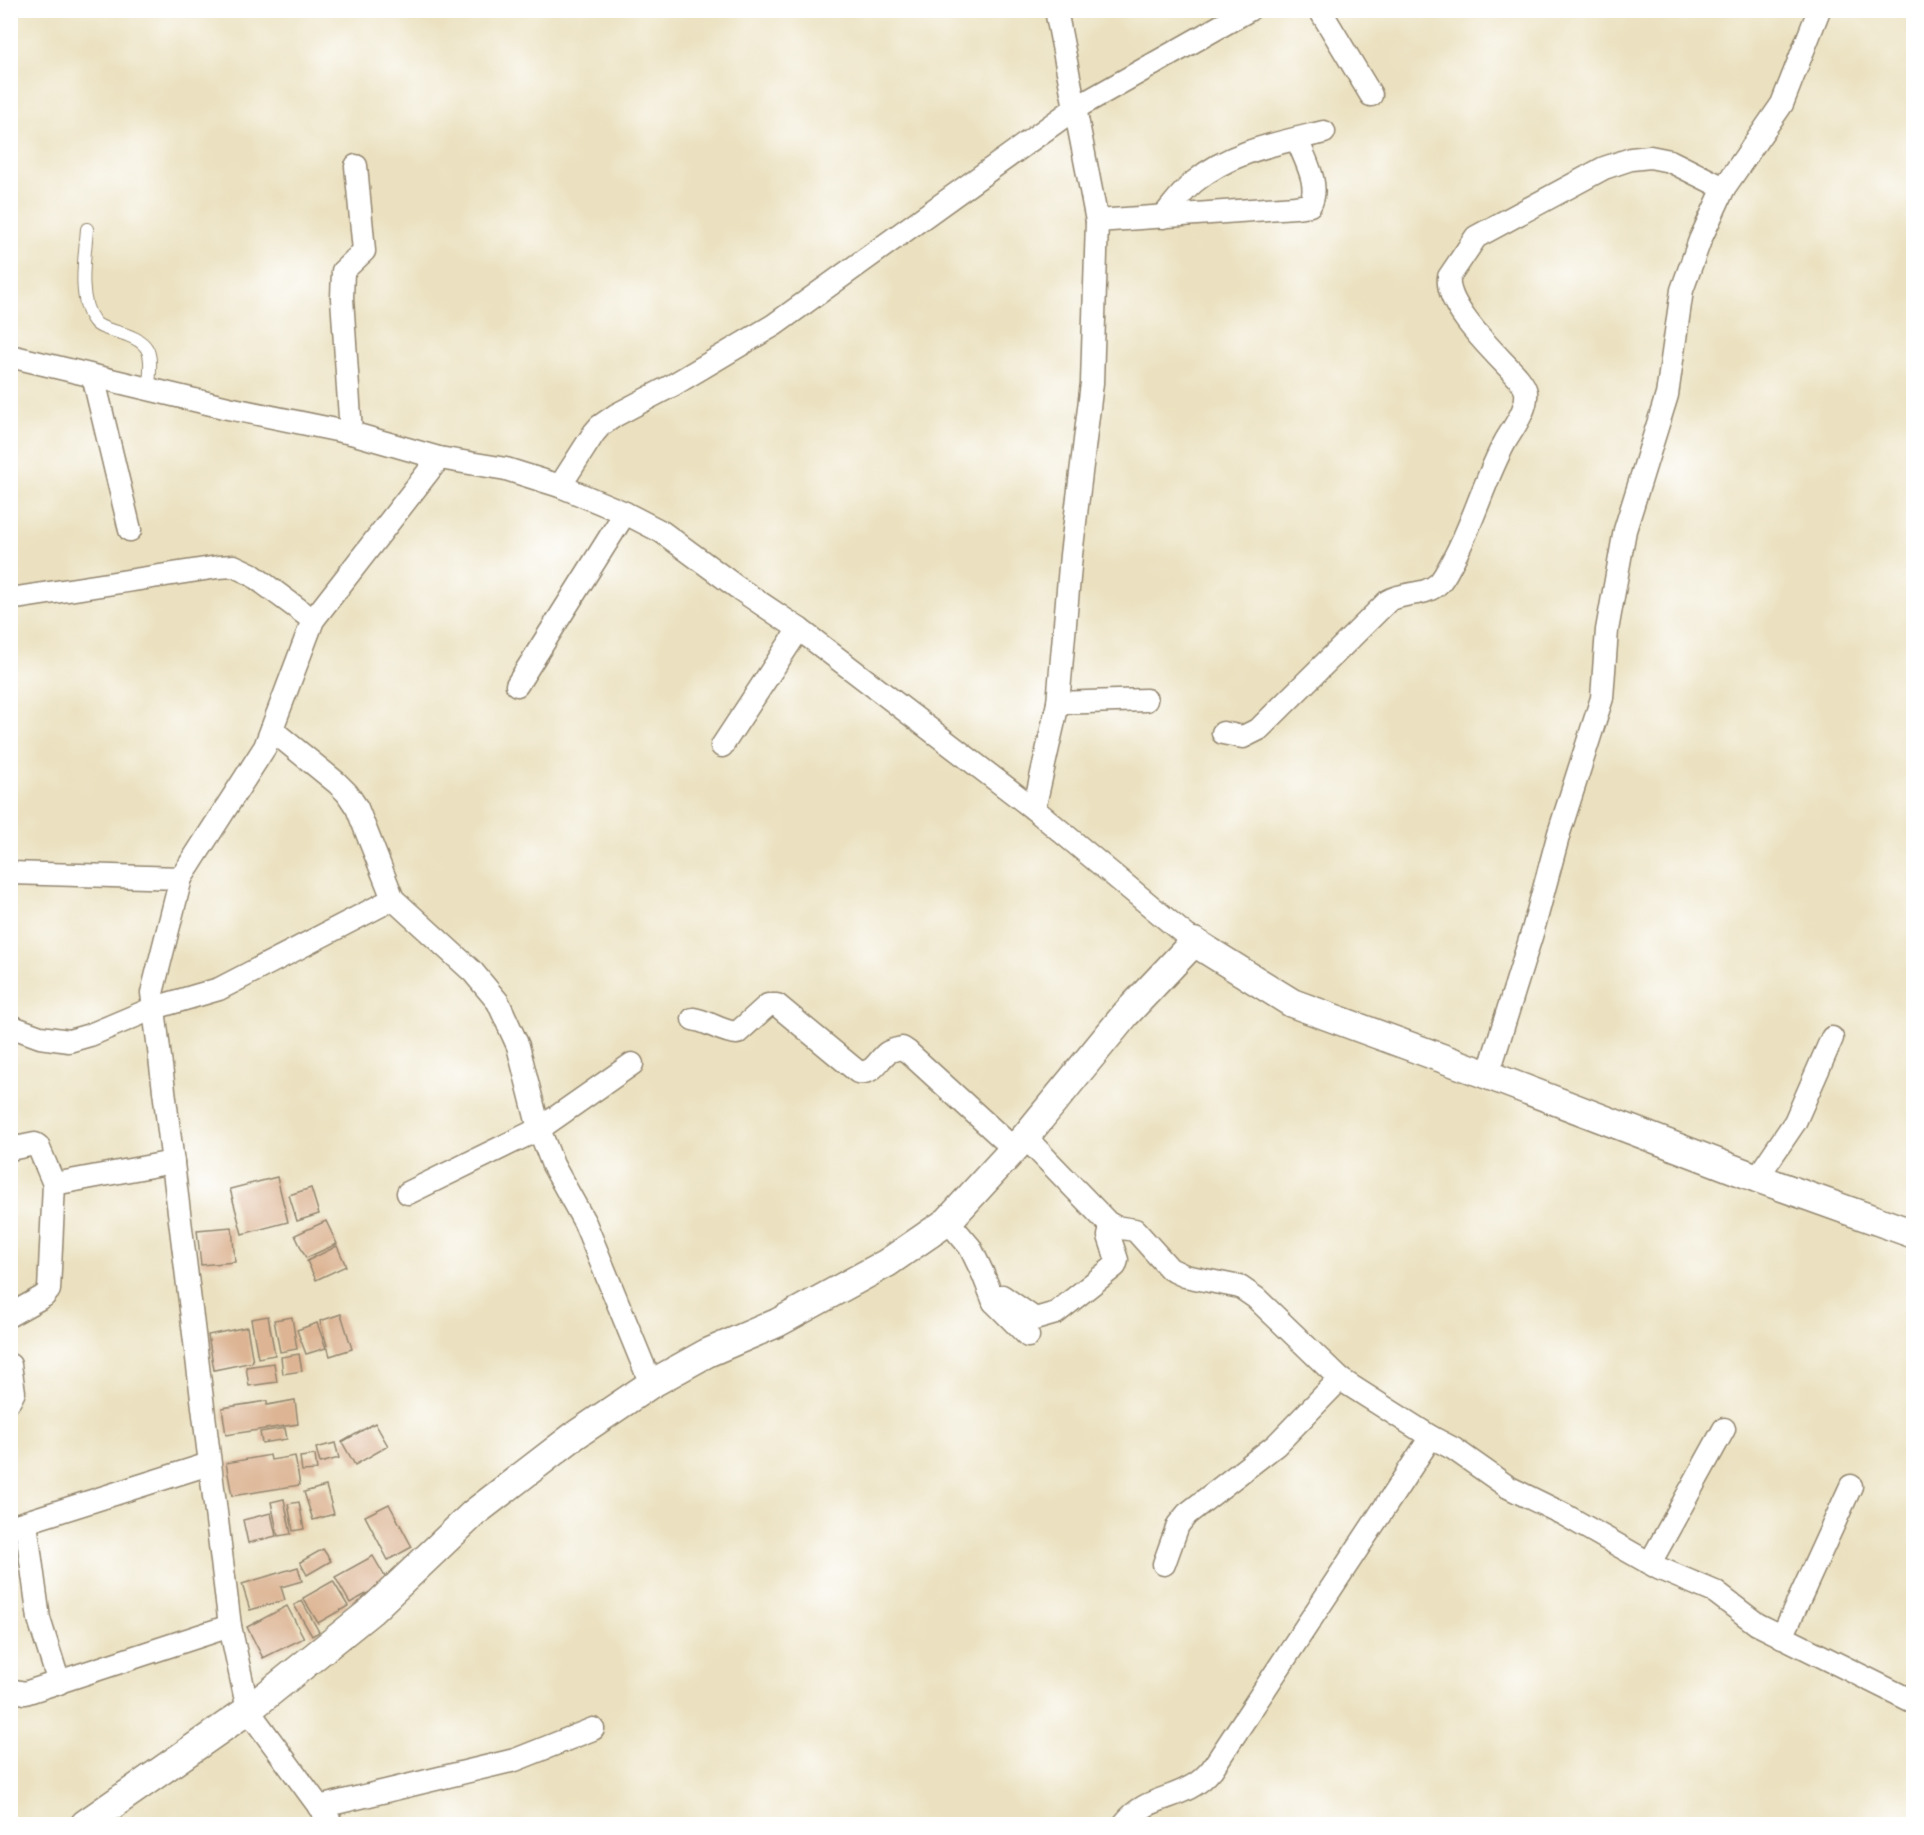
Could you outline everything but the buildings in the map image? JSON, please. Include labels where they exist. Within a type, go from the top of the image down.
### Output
[{"type":"street","points":[[1034,810],[1058,704],[1071,555],[1092,382],[1097,221],[1056,10]]},
{"type":"street","points":[[560,486],[600,426],[774,325],[1074,109],[1249,10]]},
{"type":"street","points":[[1320,10],[1371,95]]},
{"type":"street","points":[[1488,1075],[1533,930],[1559,833],[1602,698],[1607,630],[1625,530],[1667,395],[1682,290],[1700,240],[1724,188],[1782,104],[1820,10]]},
{"type":"street","points":[[1163,217],[1189,187],[1210,170],[1249,151],[1324,132]]},
{"type":"street","points":[[1097,221],[1310,205],[1314,194],[1313,186],[1297,139]]},
{"type":"street","points":[[1223,733],[1243,737],[1259,729],[1388,601],[1397,596],[1424,592],[1440,582],[1466,538],[1495,461],[1524,406],[1526,391],[1516,375],[1474,330],[1450,294],[1449,277],[1476,237],[1604,168],[1631,159],[1650,157],[1670,160],[1724,188]]},
{"type":"street","points":[[351,433],[342,298],[343,271],[364,251],[356,166]]},
{"type":"street","points":[[10,356],[228,408],[351,433],[440,458],[506,469],[560,486],[625,513],[662,532],[799,629],[1034,810],[1194,942],[1292,1003],[1757,1178],[1914,1234]]},
{"type":"street","points":[[93,376],[130,530]]},
{"type":"street","points":[[440,458],[313,620],[265,747],[181,878],[152,993],[230,1626],[248,1710],[325,1816],[515,1760],[593,1729]]},
{"type":"street","points":[[517,685],[625,513]]},
{"type":"street","points":[[10,599],[234,566],[251,574],[313,620]]},
{"type":"street","points":[[722,746],[799,629]]},
{"type":"street","points":[[1058,704],[1146,700]]},
{"type":"street","points":[[272,730],[337,783],[353,800],[393,899],[473,972],[498,1002],[518,1046],[539,1129],[553,1165],[585,1223],[651,1384]]},
{"type":"street","points":[[10,873],[181,878]]},
{"type":"street","points":[[10,1026],[40,1037],[69,1041],[90,1035],[154,1008],[219,989],[393,899]]},
{"type":"street","points":[[85,1824],[248,1710],[372,1611],[474,1513],[574,1436],[651,1384],[707,1353],[777,1323],[807,1307],[887,1263],[948,1221],[1020,1143],[1125,1015],[1194,942]]},
{"type":"street","points":[[693,1019],[702,1020],[718,1029],[737,1033],[768,1005],[777,1005],[858,1072],[868,1071],[888,1052],[902,1048],[1020,1143],[1107,1222],[1135,1230],[1170,1269],[1185,1276],[1240,1287],[1256,1298],[1340,1379],[1431,1437],[1454,1449],[1508,1487],[1563,1514],[1650,1563],[1715,1592],[1756,1624],[1914,1702]]},
{"type":"street","points":[[1757,1178],[1795,1122],[1832,1038]]},
{"type":"street","points":[[408,1193],[539,1129],[632,1064]]},
{"type":"street","points":[[10,1149],[35,1144],[38,1146],[54,1184],[49,1290],[44,1296],[10,1315]]},
{"type":"street","points":[[54,1184],[173,1162]]},
{"type":"street","points":[[948,1221],[970,1247],[994,1302],[1028,1336]]},
{"type":"street","points":[[994,1302],[1002,1296],[1035,1319],[1056,1313],[1115,1266],[1117,1260],[1108,1236],[1112,1225]]},
{"type":"street","points":[[10,1365],[14,1392],[10,1400]]},
{"type":"street","points":[[1164,1564],[1178,1526],[1187,1514],[1276,1445],[1340,1379]]},
{"type":"street","points":[[1650,1563],[1724,1429]]},
{"type":"street","points":[[1124,1824],[1137,1810],[1193,1786],[1212,1769],[1431,1437]]},
{"type":"street","points":[[59,1683],[39,1619],[18,1525],[209,1464]]},
{"type":"street","points":[[1782,1637],[1851,1486]]},
{"type":"street","points":[[10,1690],[25,1694],[230,1626]]},
{"type":"lane","points":[[87,229],[84,294],[86,306],[98,326],[130,336],[142,343],[148,350],[151,356],[149,389]]}]
